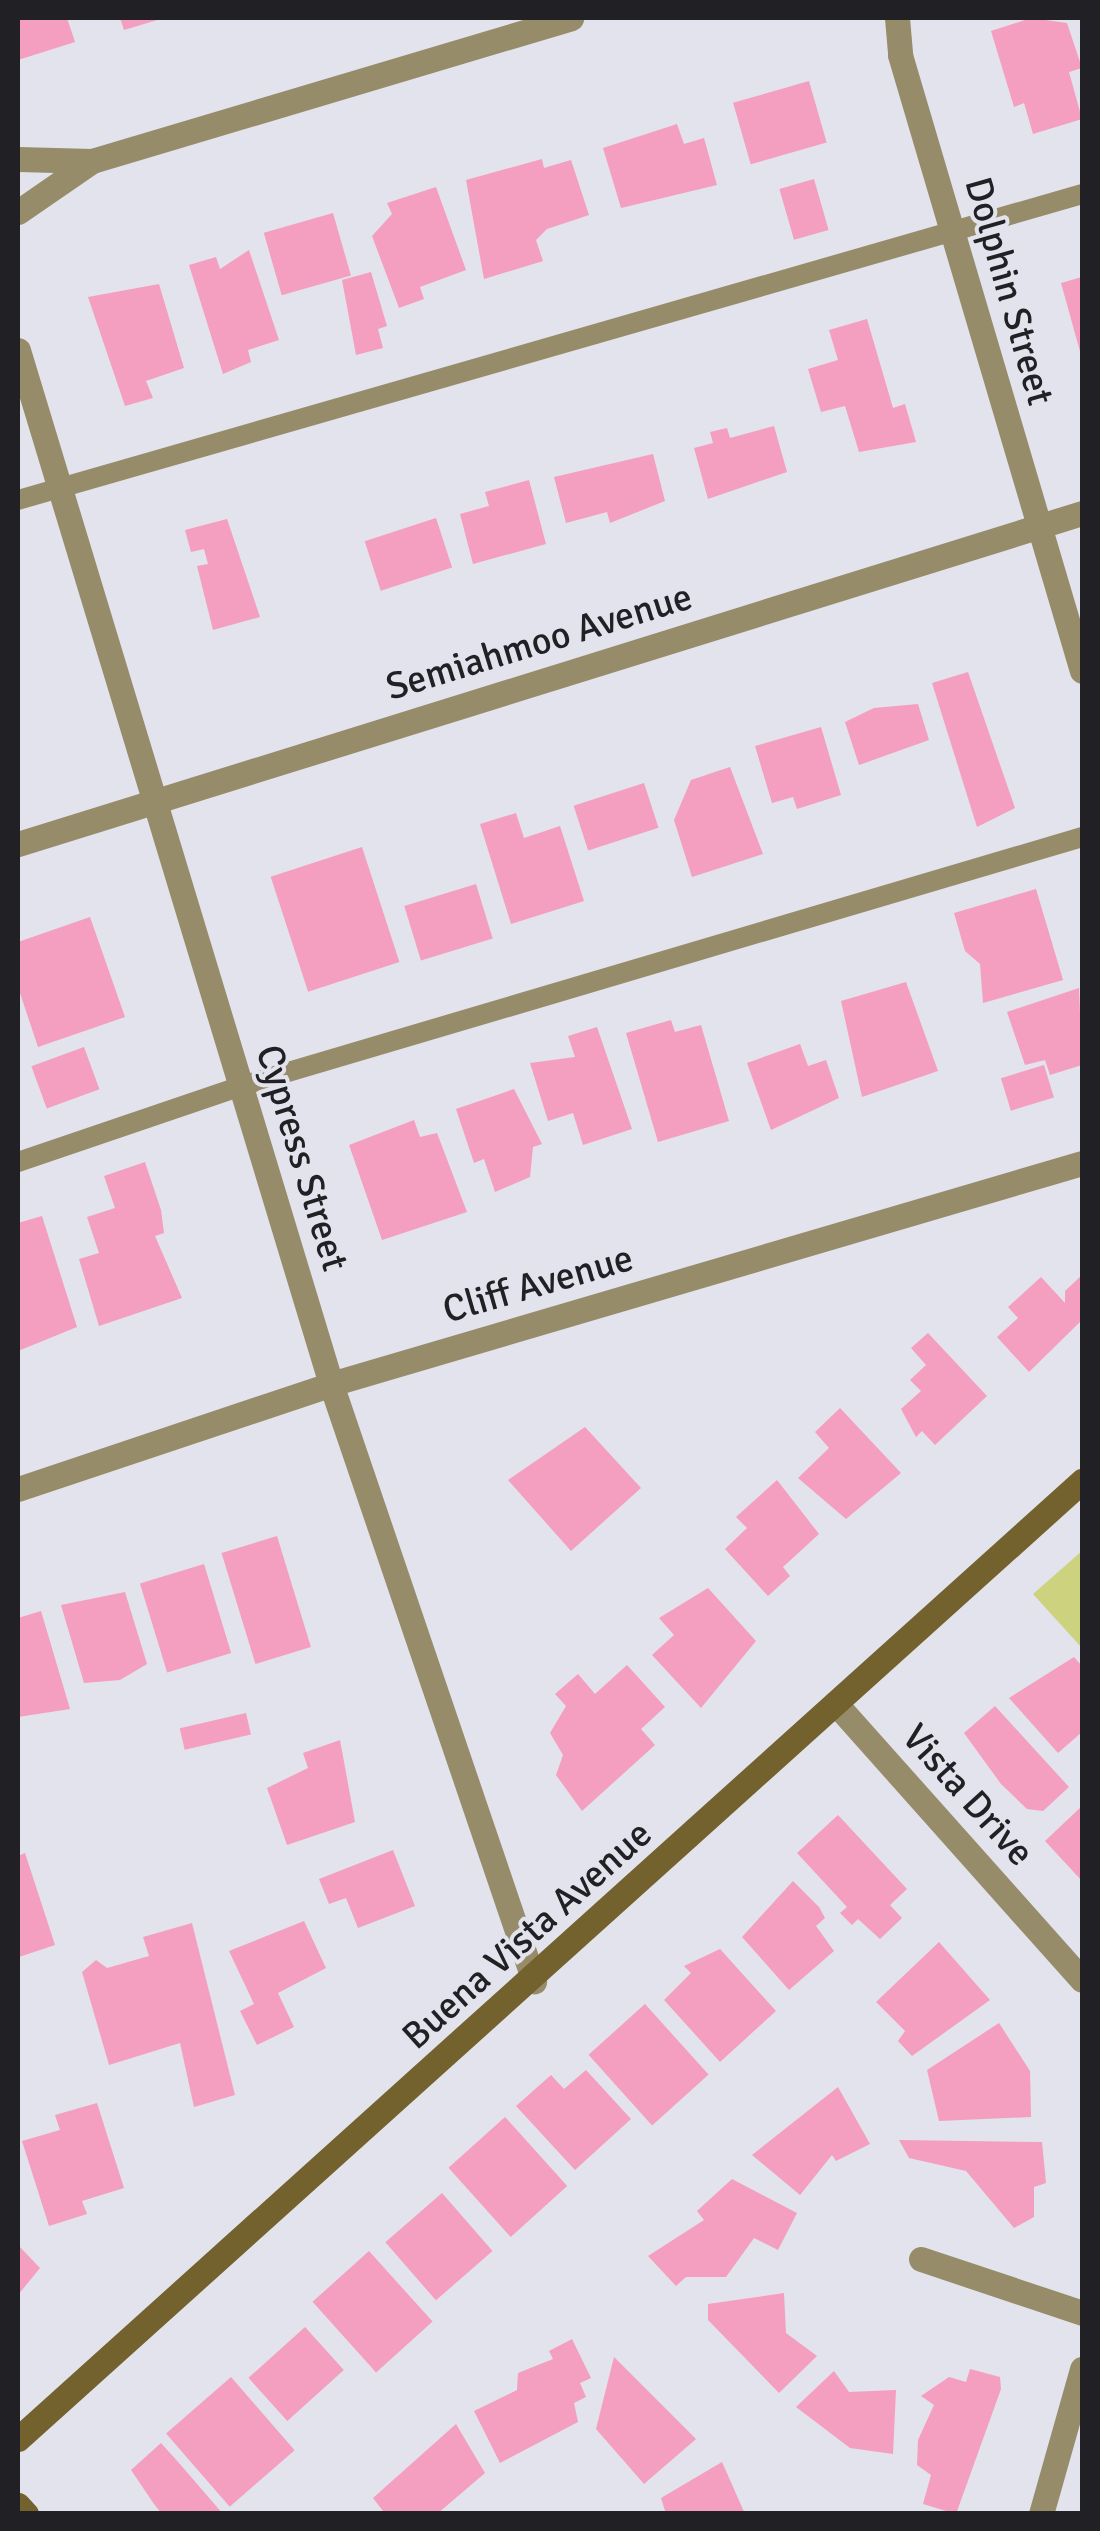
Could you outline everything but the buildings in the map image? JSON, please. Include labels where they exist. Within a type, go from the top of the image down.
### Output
[{"type":"street","points":[[18,159],[92,160],[571,18]]},
{"type":"street","name":"Dolphin Street","points":[[876,18],[898,48]]},
{"type":"street","name":"Dolphin Street","points":[[897,18],[898,48],[1082,670]]},
{"type":"street","points":[[18,212],[92,160]]},
{"type":"street","name":"Cypress Street","points":[[18,350],[55,488],[331,1384],[534,1981]]},
{"type":"street","name":"Semiahmoo Avenue","points":[[18,844],[1082,513]]},
{"type":"street","name":"Cliff Avenue","points":[[18,1490],[331,1384],[1082,1163]]},
{"type":"street","name":"Buena Vista Avenue","points":[[18,2439],[534,1981],[1082,1481]]},
{"type":"street","name":"Vista Drive","points":[[837,1705],[1082,1980]]},
{"type":"street","points":[[921,2259],[1082,2313]]},
{"type":"street","points":[[1041,2514],[1082,2368]]},
{"type":"street","points":[[18,2505],[26,2514]]},
{"type":"lane","points":[[18,500],[953,235],[1082,194]]},
{"type":"lane","points":[[18,1162],[241,1086],[1082,837]]},
{"type":"green space","points":[[1082,1551],[1082,1648],[1033,1594]]}]
